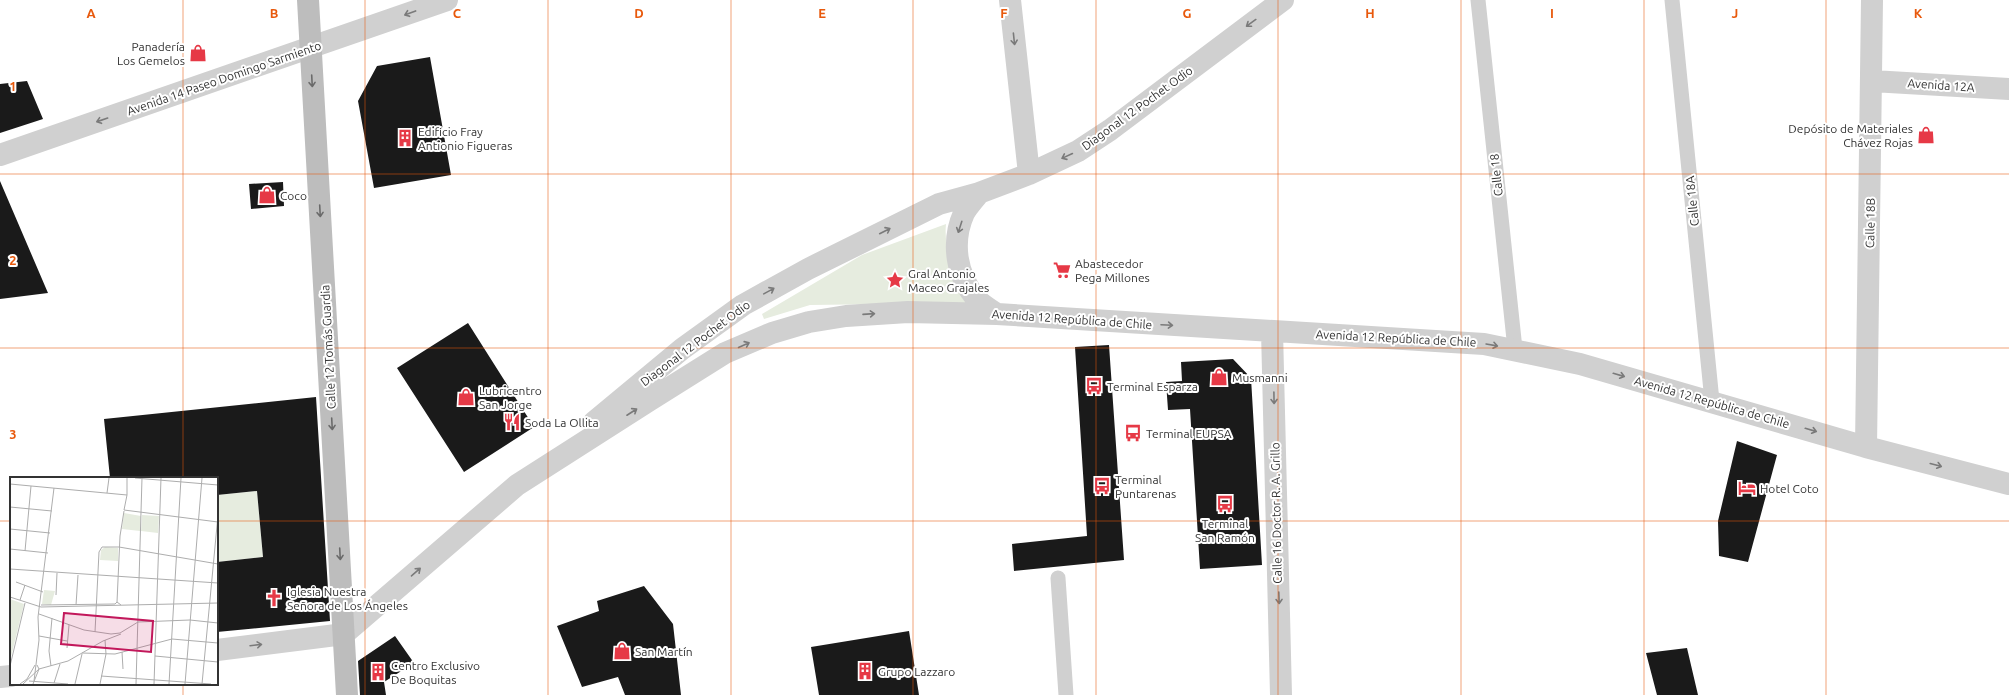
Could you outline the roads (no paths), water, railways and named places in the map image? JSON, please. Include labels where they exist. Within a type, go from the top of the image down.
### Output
[{"type":"street","name":"Calle 12 Tomás Guardia","points":[[308,0],[347,695]]},
{"type":"street","name":"Avenida 14 Paseo Domingo Sarmiento","points":[[0,156],[447,0]]},
{"type":"street","points":[[1010,0],[1029,174]]},
{"type":"street","name":"Diagonal 12 Pochet Odio","points":[[517,485],[682,349],[743,305],[808,269],[939,204],[979,193],[1029,174],[1078,151],[1110,130],[1283,0]]},
{"type":"street","name":"Calle 18B","points":[[1866,447],[1872,0]]},
{"type":"street","name":"Avenida 12A","points":[[1872,80],[2009,89]]},
{"type":"street","points":[[979,193],[965,213],[957,235],[957,259],[964,281],[978,300],[997,314]]},
{"type":"street","name":"Avenida 12 República de Chile","points":[[344,634],[517,485],[725,353],[772,333],[809,322],[846,316],[908,312],[997,314],[1484,344],[1515,349],[1580,364],[1712,401],[1866,447],[2009,484]]},
{"type":"street","name":"Calle 16 Doctor R. A. Grillo","points":[[1272,331],[1281,695]]},
{"type":"street","points":[[218,650],[344,634]]},
{"type":"street","points":[[0,677],[10,676]]},
{"type":"lane","name":"Calle 18","points":[[1478,0],[1515,349]]},
{"type":"lane","name":"Calle 18A","points":[[1672,0],[1712,401]]},
{"type":"lane","points":[[1058,578],[1066,695]]},
{"type":"place","name":"Panadería Los Gemelos","points":[[198,53]]},
{"type":"place","name":"Depósito de Materiales Chávez Rojas","points":[[1926,135]]},
{"type":"place","name":"Edificio Fray Antionio Figueras","points":[[405,138]]},
{"type":"place","name":"Coco","points":[[267,195]]},
{"type":"place","name":"Abastecedor Pega Millones","points":[[1062,270]]},
{"type":"place","name":"Gral Antonio Maceo Grajales","points":[[895,280]]},
{"type":"place","name":"Musmanni","points":[[1219,377]]},
{"type":"place","name":"Terminal Esparza","points":[[1094,386]]},
{"type":"place","name":"Lubricentro San Jorge","points":[[466,397]]},
{"type":"place","name":"Soda La Ollita","points":[[512,422]]},
{"type":"place","name":"Terminal EUPSA","points":[[1133,433]]},
{"type":"place","name":"Terminal Puntarenas","points":[[1102,486]]},
{"type":"place","name":"Hotel Coto","points":[[1747,488]]},
{"type":"place","name":"Terminal San Ramón","points":[[1225,504]]},
{"type":"place","name":"Iglesia Nuestra Señora de Los Ángeles","points":[[274,598]]},
{"type":"place","name":"San Martín","points":[[622,651]]},
{"type":"place","name":"Grupo Lazzaro","points":[[865,671]]},
{"type":"place","name":"Centro Exclusivo De Boquitas","points":[[378,672]]}]
